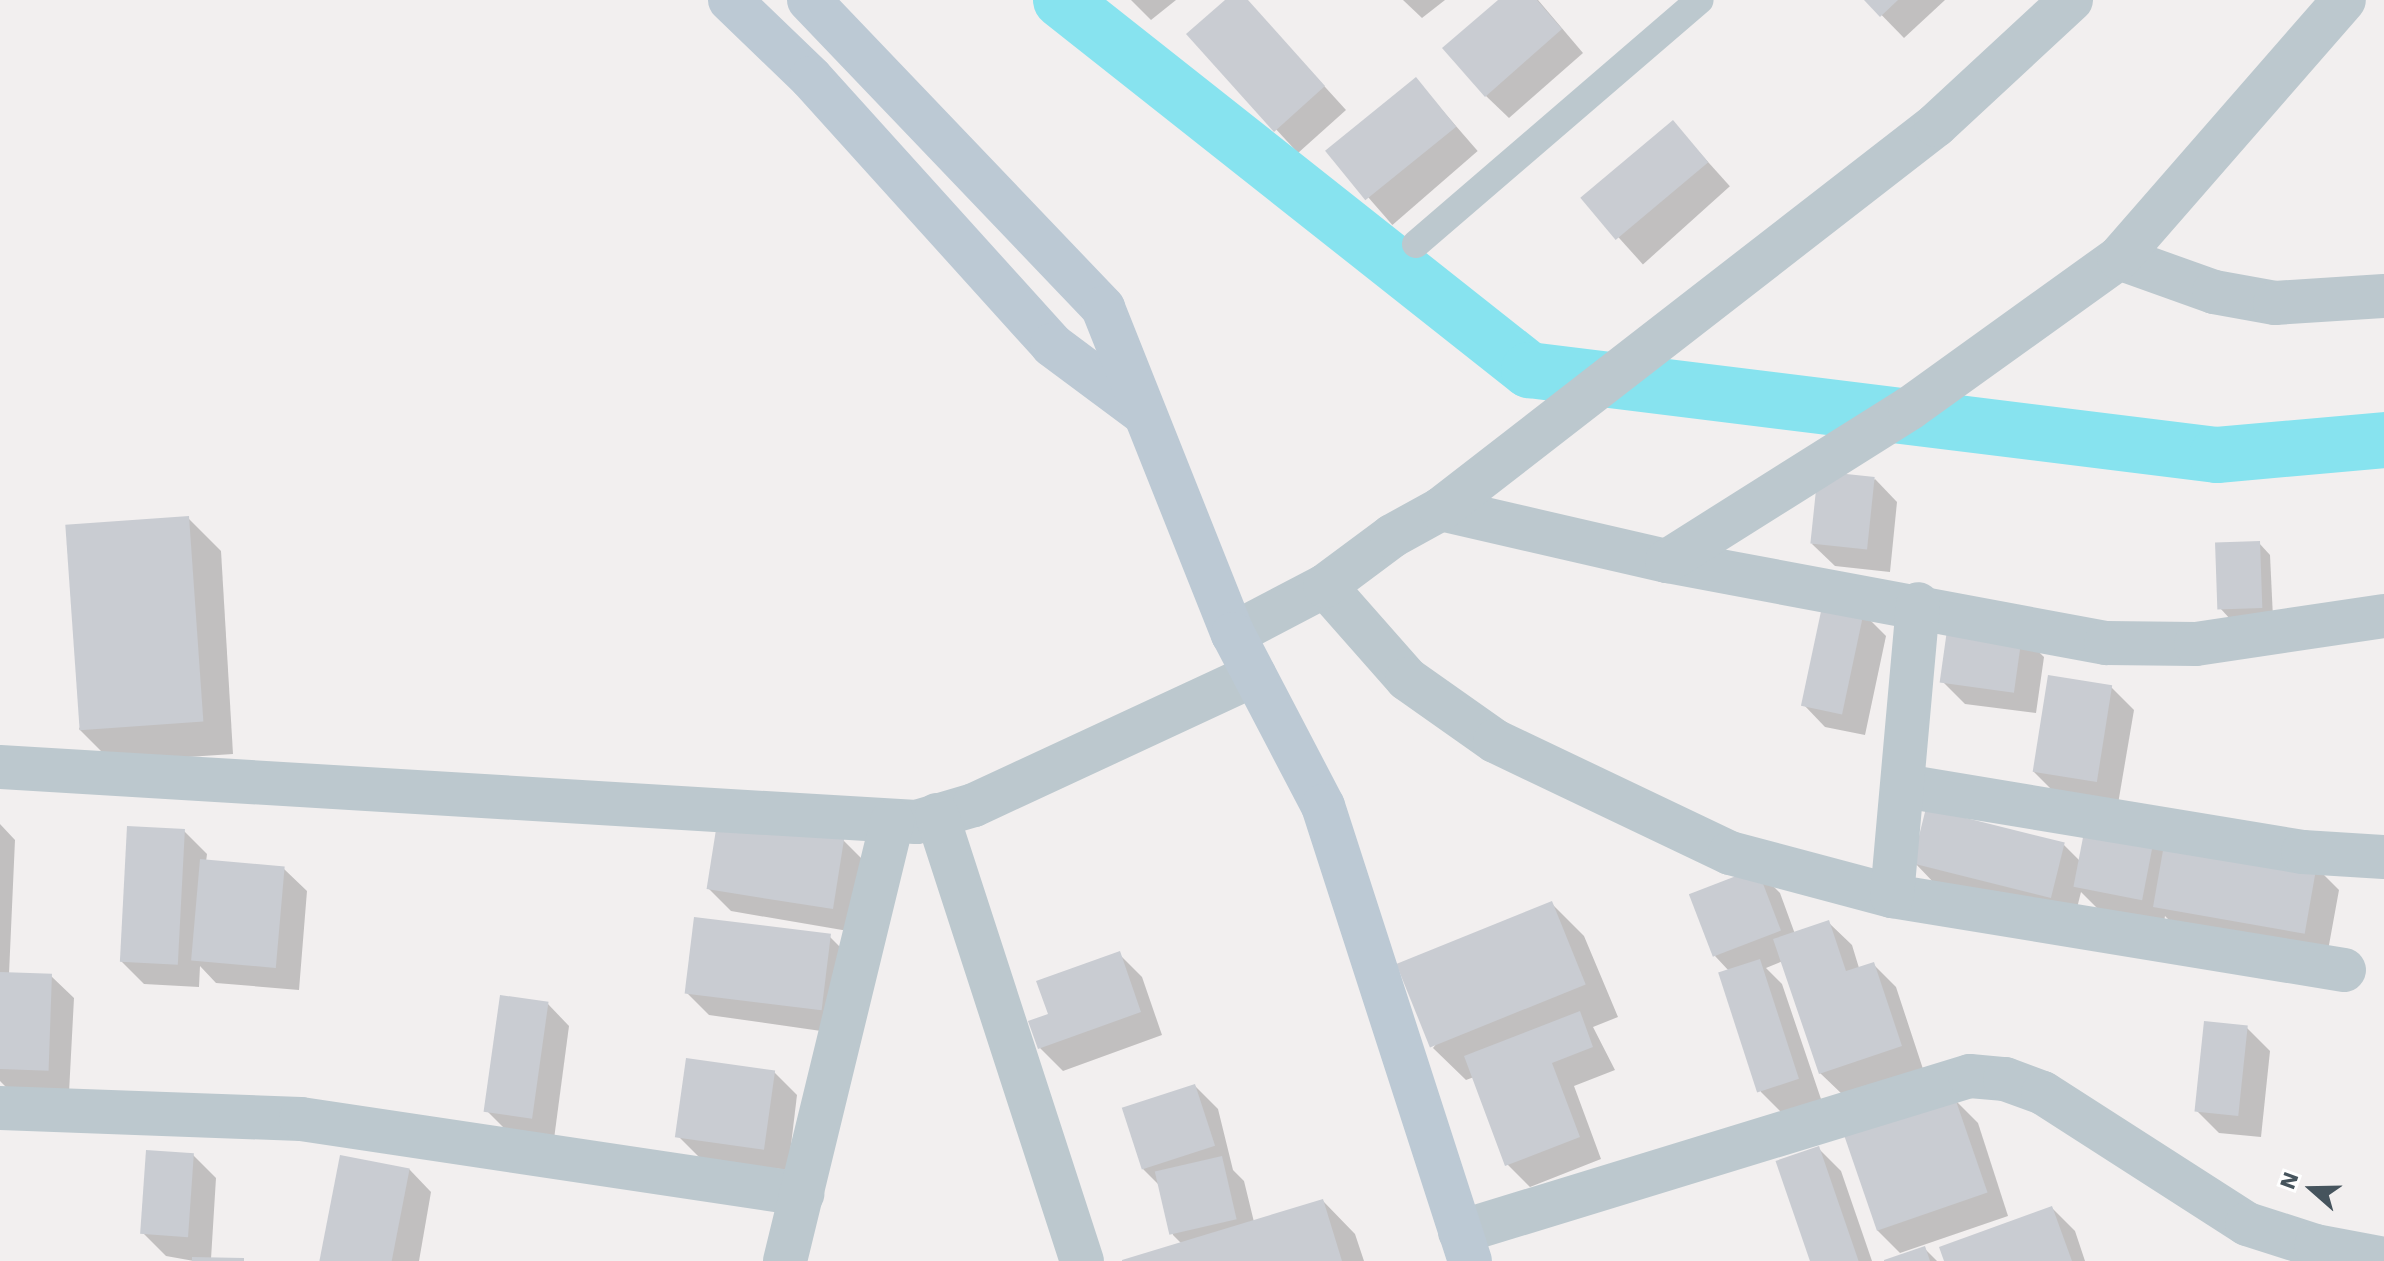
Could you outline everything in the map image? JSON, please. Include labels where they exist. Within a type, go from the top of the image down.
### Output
[{"type":"main road","points":[[730,0],[811,78],[1052,345],[1142,412]]},
{"type":"main road","points":[[809,0],[1103,308],[1233,634],[1323,806],[1465,1246]]},
{"type":"street","points":[[1233,634],[1325,586],[1392,536],[1441,509],[1936,125],[2071,0]]},
{"type":"street","points":[[1667,561],[1910,408],[2119,258],[2344,0]]},
{"type":"street","points":[[2119,258],[2214,292],[2275,303],[2384,296]]},
{"type":"street","points":[[1441,509],[1667,561],[1918,604],[2106,643],[2155,646],[2384,616]]},
{"type":"street","points":[[1325,586],[1407,679],[1495,741],[1730,853],[1892,896],[2344,970]]},
{"type":"street","points":[[1892,896],[1918,604]]},
{"type":"street","points":[[0,767],[916,822],[974,805],[1254,675]]},
{"type":"street","points":[[1904,786],[2303,852],[2384,857]]},
{"type":"street","points":[[937,815],[1082,1261]]},
{"type":"street","points":[[785,1261],[892,821]]},
{"type":"street","points":[[1465,1246],[1970,1076],[2005,1079],[2043,1093],[2247,1224],[2316,1246],[2384,1259]]},
{"type":"street","points":[[0,1108],[301,1119],[802,1194]]},
{"type":"lane","points":[[1416,244],[1700,0]]},
{"type":"building","points":[[1225,0],[1248,0],[1325,86],[1274,132],[1186,34]]},
{"type":"building","points":[[1498,0],[1537,0],[1562,29],[1485,97],[1442,48]]},
{"type":"building","points":[[1864,0],[1898,0],[1880,17]]},
{"type":"building","points":[[1416,77],[1456,127],[1365,200],[1325,151]]},
{"type":"building","points":[[1673,120],[1708,162],[1616,240],[1580,198]]},
{"type":"building","points":[[1818,471],[1875,477],[1867,550],[1810,544]]},
{"type":"building","points":[[189,516],[203,721],[80,730],[65,525]]},
{"type":"building","points":[[2260,541],[2262,608],[2217,610],[2215,543]]},
{"type":"building","points":[[1823,602],[1864,611],[1842,714],[1801,706]]},
{"type":"building","points":[[1948,623],[2022,633],[2014,693],[1940,682]]},
{"type":"building","points":[[2048,675],[2112,685],[2097,782],[2033,772]]},
{"type":"building","points":[[1926,808],[2065,843],[2051,898],[1912,863]]},
{"type":"building","points":[[718,817],[844,837],[833,909],[707,889]]},
{"type":"building","points":[[2086,822],[2155,835],[2142,900],[2073,887]]},
{"type":"building","points":[[127,826],[185,829],[178,965],[120,962]]},
{"type":"building","points":[[2165,839],[2317,866],[2305,934],[2153,907]]},
{"type":"building","points":[[200,859],[285,866],[276,968],[191,961]]},
{"type":"building","points":[[1757,868],[1781,931],[1713,957],[1689,894]]},
{"type":"building","points":[[1552,901],[1586,984],[1430,1047],[1396,964]]},
{"type":"building","points":[[694,917],[831,934],[822,1010],[685,993]]},
{"type":"building","points":[[1829,920],[1846,971],[1874,962],[1902,1046],[1819,1074],[1773,939]]},
{"type":"building","points":[[1120,951],[1141,1012],[1038,1049],[1028,1021],[1048,1014],[1036,981]]},
{"type":"building","points":[[1760,959],[1799,1079],[1757,1092],[1718,973]]},
{"type":"building","points":[[0,972],[52,974],[49,1071],[0,1069]]},
{"type":"building","points":[[500,995],[549,1002],[532,1119],[484,1112]]},
{"type":"building","points":[[1580,1011],[1593,1047],[1552,1063],[1580,1137],[1505,1166],[1464,1056]]},
{"type":"building","points":[[2204,1021],[2248,1026],[2238,1116],[2194,1112]]},
{"type":"building","points":[[686,1058],[775,1071],[764,1150],[675,1137]]},
{"type":"building","points":[[1195,1084],[1215,1146],[1142,1170],[1122,1108]]},
{"type":"building","points":[[1955,1098],[1988,1193],[1877,1231],[1844,1136]]},
{"type":"building","points":[[1819,1146],[1859,1261],[1810,1261],[1776,1161]]},
{"type":"building","points":[[146,1150],[194,1153],[188,1237],[140,1234]]},
{"type":"building","points":[[340,1155],[410,1169],[392,1261],[319,1261]]},
{"type":"building","points":[[1222,1156],[1237,1219],[1169,1235],[1155,1172]]},
{"type":"building","points":[[1323,1199],[1342,1261],[1122,1261],[1122,1260]]},
{"type":"building","points":[[2052,1206],[2072,1261],[1944,1261],[1939,1247]]},
{"type":"building","points":[[1925,1246],[1930,1261],[1884,1261],[1884,1260]]},
{"type":"building","points":[[192,1257],[244,1258],[244,1261],[192,1261]]},
{"type":"waterway","points":[[1061,0],[1529,370],[2217,455],[2384,440]]}]
